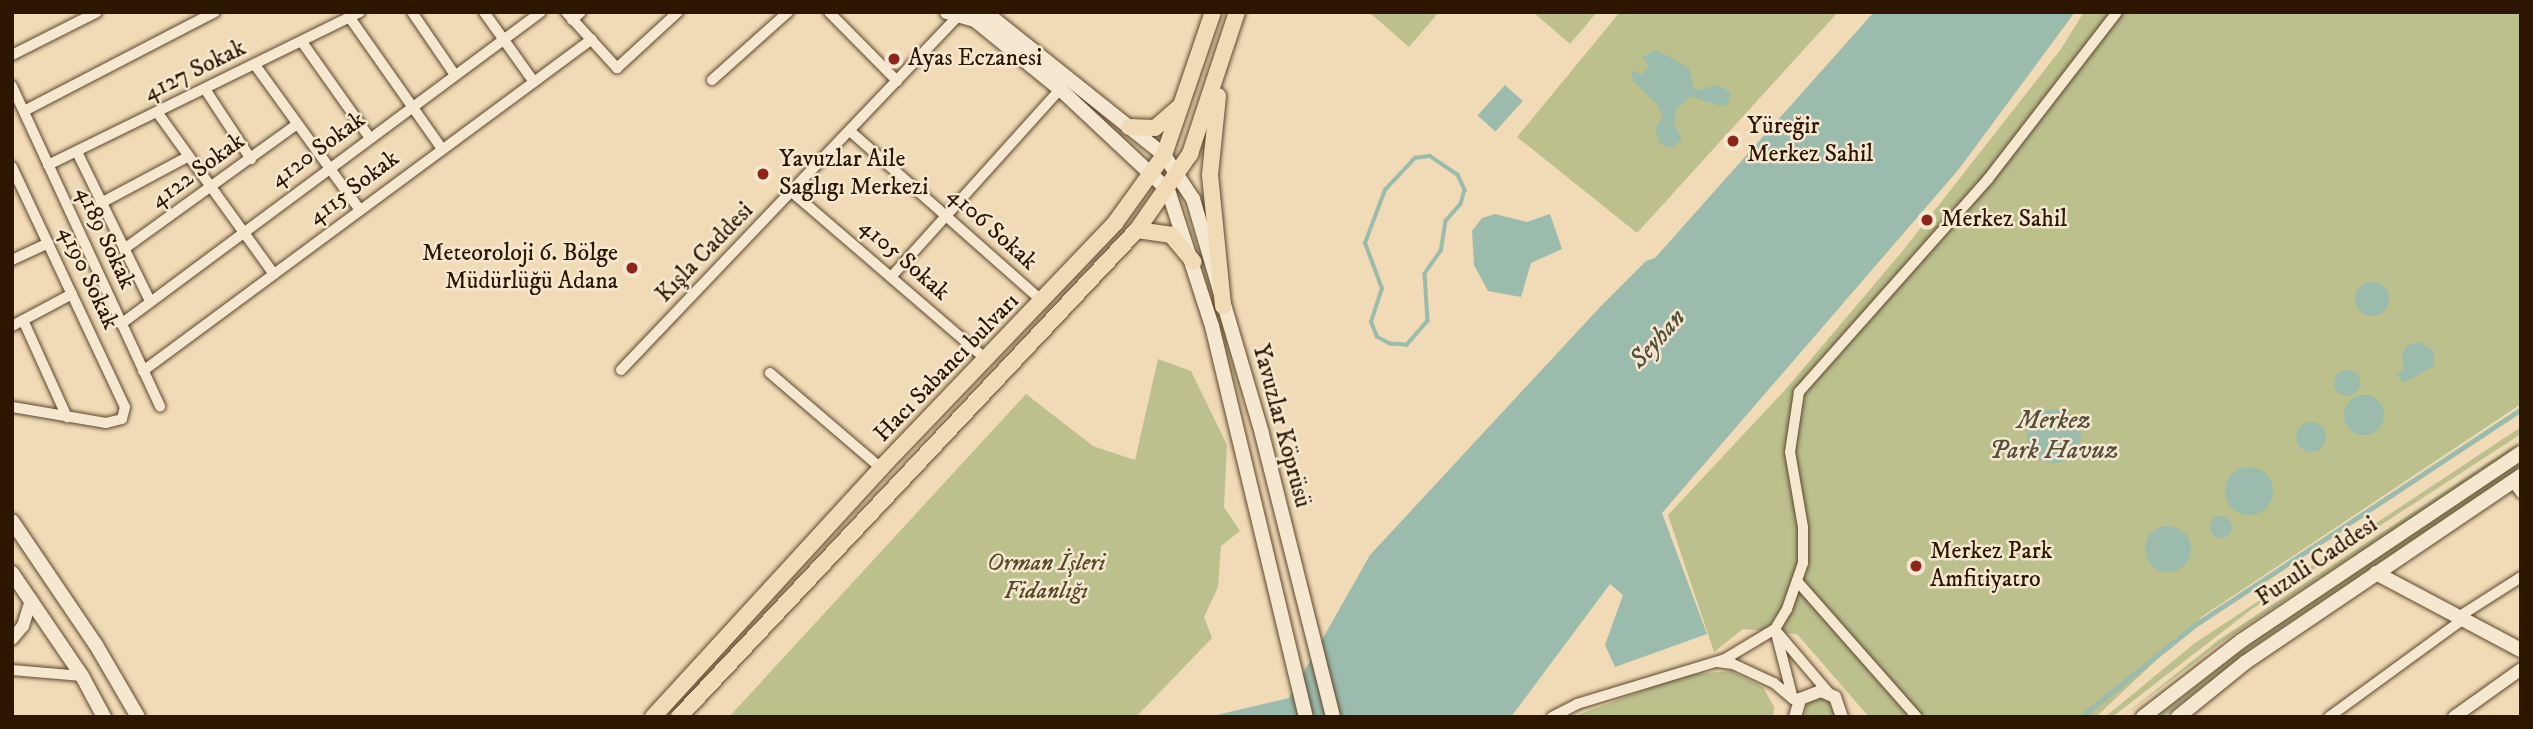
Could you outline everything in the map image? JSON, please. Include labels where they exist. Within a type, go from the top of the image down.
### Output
[{"type":"main road","name":"Yavuzlar Köprüsü","points":[[985,12],[1164,155],[1193,198],[1262,434],[1333,717]]},
{"type":"main road","name":"Hacı Sabancı bulvarı","points":[[653,717],[881,468],[1043,302],[1115,223],[1164,155],[1213,12]]},
{"type":"main road","name":"Hacı Sabancı bulvarı","points":[[679,717],[1137,230],[1178,175],[1222,65],[1237,12]]},
{"type":"main road","points":[[956,13],[975,20],[1060,89],[1152,171],[1168,190]]},
{"type":"main road","points":[[1222,65],[1210,175],[1223,306]]},
{"type":"main road","points":[[1129,127],[1155,128],[1184,101]]},
{"type":"main road","name":"Yavuzlar Köprüsü","points":[[1168,190],[1194,262],[1306,717]]},
{"type":"main road","points":[[1137,230],[1171,235],[1194,262]]},
{"type":"main road","name":"Fuzuli Caddesi","points":[[2143,717],[2241,640],[2521,453]]},
{"type":"main road","name":"Fuzuli Caddesi","points":[[2178,717],[2246,662],[2376,573],[2518,484]]},
{"type":"main road","points":[[12,521],[96,645],[138,717]]},
{"type":"main road","points":[[12,572],[82,676],[104,717]]},
{"type":"main road","points":[[2376,573],[2521,650]]},
{"type":"street","points":[[12,55],[97,12]]},
{"type":"street","points":[[24,111],[215,12]]},
{"type":"street","points":[[412,12],[455,75]]},
{"type":"street","points":[[484,12],[534,82]]},
{"type":"street","name":"4120 Sokak","points":[[121,324],[541,12]]},
{"type":"street","points":[[573,15],[617,68],[678,12]]},
{"type":"street","points":[[712,80],[788,12]]},
{"type":"street","points":[[830,12],[897,81]]},
{"type":"street","points":[[1552,717],[1577,704],[1713,662],[1775,629],[1803,563],[1803,527],[1790,452],[1799,392],[1988,179],[2117,12]]},
{"type":"street","name":"Kışla Caddesi","points":[[621,370],[793,193],[956,13]]},
{"type":"street","points":[[355,15],[412,107],[442,149]]},
{"type":"street","name":"4127 Sokak","points":[[48,165],[355,15]]},
{"type":"street","name":"4115 Sokak","points":[[143,371],[592,39]]},
{"type":"street","points":[[302,42],[370,138]]},
{"type":"street","points":[[255,65],[327,169],[360,210]]},
{"type":"street","name":"4189 Sokak","points":[[12,86],[160,407]]},
{"type":"street","points":[[205,89],[251,159]]},
{"type":"street","points":[[891,277],[948,217],[1060,89]]},
{"type":"street","points":[[157,112],[210,191],[274,275]]},
{"type":"street","name":"4122 Sokak","points":[[124,249],[210,191],[296,125]]},
{"type":"street","name":"4106 Sokak","points":[[850,131],[1043,302]]},
{"type":"street","points":[[77,152],[150,301]]},
{"type":"street","points":[[101,203],[187,157]]},
{"type":"street","name":"4190 Sokak","points":[[12,167],[125,407],[122,419],[106,423],[67,417]]},
{"type":"street","name":"4105 Sokak","points":[[793,193],[987,359]]},
{"type":"street","points":[[12,260],[48,243]]},
{"type":"street","points":[[12,326],[72,293]]},
{"type":"street","points":[[23,320],[67,417]]},
{"type":"street","points":[[770,373],[881,468]]},
{"type":"street","points":[[14,405],[67,417]]},
{"type":"street","points":[[2329,717],[2458,623],[2460,617],[2521,577]]},
{"type":"street","points":[[1797,581],[1917,717]]},
{"type":"street","points":[[12,639],[23,626],[31,599]]},
{"type":"street","points":[[1775,629],[1844,715]]},
{"type":"street","points":[[1775,629],[1795,715]]},
{"type":"street","points":[[1713,662],[1732,664],[1774,683],[1793,699]]},
{"type":"street","points":[[2454,717],[2521,669]]},
{"type":"street","points":[[12,670],[82,676]]},
{"type":"street","points":[[1795,715],[1806,694],[1829,693]]},
{"type":"green space","points":[[1369,12],[1439,12],[1409,47]]},
{"type":"green space","points":[[1533,12],[1597,12],[1570,44]]},
{"type":"green space","points":[[1620,12],[1838,12],[1637,233],[1517,137]]},
{"type":"green space","points":[[2084,12],[2521,12],[2521,404],[2203,616],[2096,717],[1869,717],[1797,634],[1743,629],[1714,652],[1668,515],[1785,390],[1905,248],[2061,49]]},
{"type":"green space","name":"Orman İşleri Fidanlığı","points":[[1158,359],[1191,371],[1227,445],[1224,507],[1240,531],[1221,546],[1218,587],[1204,617],[1212,638],[1136,717],[729,717],[1026,394],[1093,446],[1135,460]]},
{"type":"green space","points":[[2521,427],[2521,434],[2252,609],[2112,717],[2105,717],[2195,643]]},
{"type":"green space","points":[[2521,441],[2501,459],[2222,642],[2122,717],[2220,639]]},
{"type":"green space","points":[[2521,462],[2521,467],[2255,646],[2164,717],[2156,717],[2253,642]]},
{"type":"green space","points":[[1731,671],[1763,687],[1774,707],[1773,717],[1572,717],[1685,675]]},
{"type":"green space","points":[[1815,697],[1831,698],[1838,717],[1805,717],[1806,705]]},
{"type":"water","name":"Seyhan","points":[[1874,12],[2075,12],[1959,169],[1662,513],[1707,634],[1615,667],[1605,645],[1623,595],[1610,584],[1511,717],[1208,717],[1289,698],[1370,555],[1601,306],[1646,261],[1655,258]]},
{"type":"water","points":[[1657,50],[1689,68],[1695,91],[1716,85],[1731,92],[1727,105],[1720,106],[1690,96],[1676,110],[1674,125],[1682,139],[1672,148],[1660,144],[1655,128],[1663,117],[1657,104],[1631,78],[1633,70],[1641,75],[1649,66],[1642,57]]},
{"type":"water","points":[[1505,85],[1523,101],[1495,132],[1478,115]]},
{"type":"water","points":[[1495,214],[1527,222],[1550,214],[1562,249],[1531,263],[1521,297],[1488,291],[1474,265],[1472,231],[1482,218]]},
{"type":"water","points":[[2372,282],[2384,287],[2389,299],[2384,311],[2372,316],[2360,311],[2355,299],[2360,287]]},
{"type":"water","points":[[2419,342],[2433,350],[2434,366],[2403,383],[2397,375],[2404,368],[2402,354],[2408,345]]},
{"type":"water","points":[[2347,370],[2356,374],[2360,383],[2356,392],[2347,396],[2338,392],[2334,383],[2338,374]]},
{"type":"water","points":[[2364,395],[2378,401],[2384,415],[2378,429],[2364,435],[2350,429],[2344,415],[2350,401]]},
{"type":"water","points":[[2521,407],[2521,413],[2196,628],[2086,717],[2078,717],[2193,624]]},
{"type":"water","name":"Merkez Park Havuz","points":[[2054,409],[2073,417],[2081,436],[2073,455],[2054,463],[2035,455],[2027,436],[2035,417]]},
{"type":"water","points":[[2311,422],[2322,426],[2326,437],[2322,448],[2311,452],[2300,448],[2296,437],[2300,426]]},
{"type":"water","points":[[2249,467],[2266,474],[2273,491],[2266,508],[2249,515],[2232,508],[2225,491],[2232,474]]},
{"type":"water","points":[[2221,516],[2229,519],[2232,527],[2229,535],[2221,538],[2213,535],[2210,527],[2213,519]]},
{"type":"water","name":"Merkez Park Havuz","points":[[2168,526],[2177,527],[2184,533],[2190,540],[2190,558],[2184,565],[2177,571],[2168,572],[2159,571],[2152,565],[2146,558],[2145,549],[2146,540],[2152,533],[2159,527]]},
{"type":"waterway","points":[[1430,156],[1458,175],[1465,190],[1461,204],[1446,221],[1441,251],[1425,274],[1428,321],[1407,345],[1390,344],[1377,337],[1371,322],[1382,289],[1365,243],[1385,190],[1415,158],[1430,156]]},
{"type":"place","name":"Ayas Eczanesi","points":[[894,59]]},
{"type":"place","name":"Yüreğir Merkez Sahil","points":[[1733,141]]},
{"type":"place","name":"Yavuzlar Aile Saglıgı Merkezi","points":[[763,174]]},
{"type":"place","name":"Merkez Sahil","points":[[1927,220]]},
{"type":"place","name":"Meteoroloji 6. Bölge Müdürlüğü Adana","points":[[632,268]]},
{"type":"place","name":"Merkez Park Amfitiyatro","points":[[1916,566]]}]
